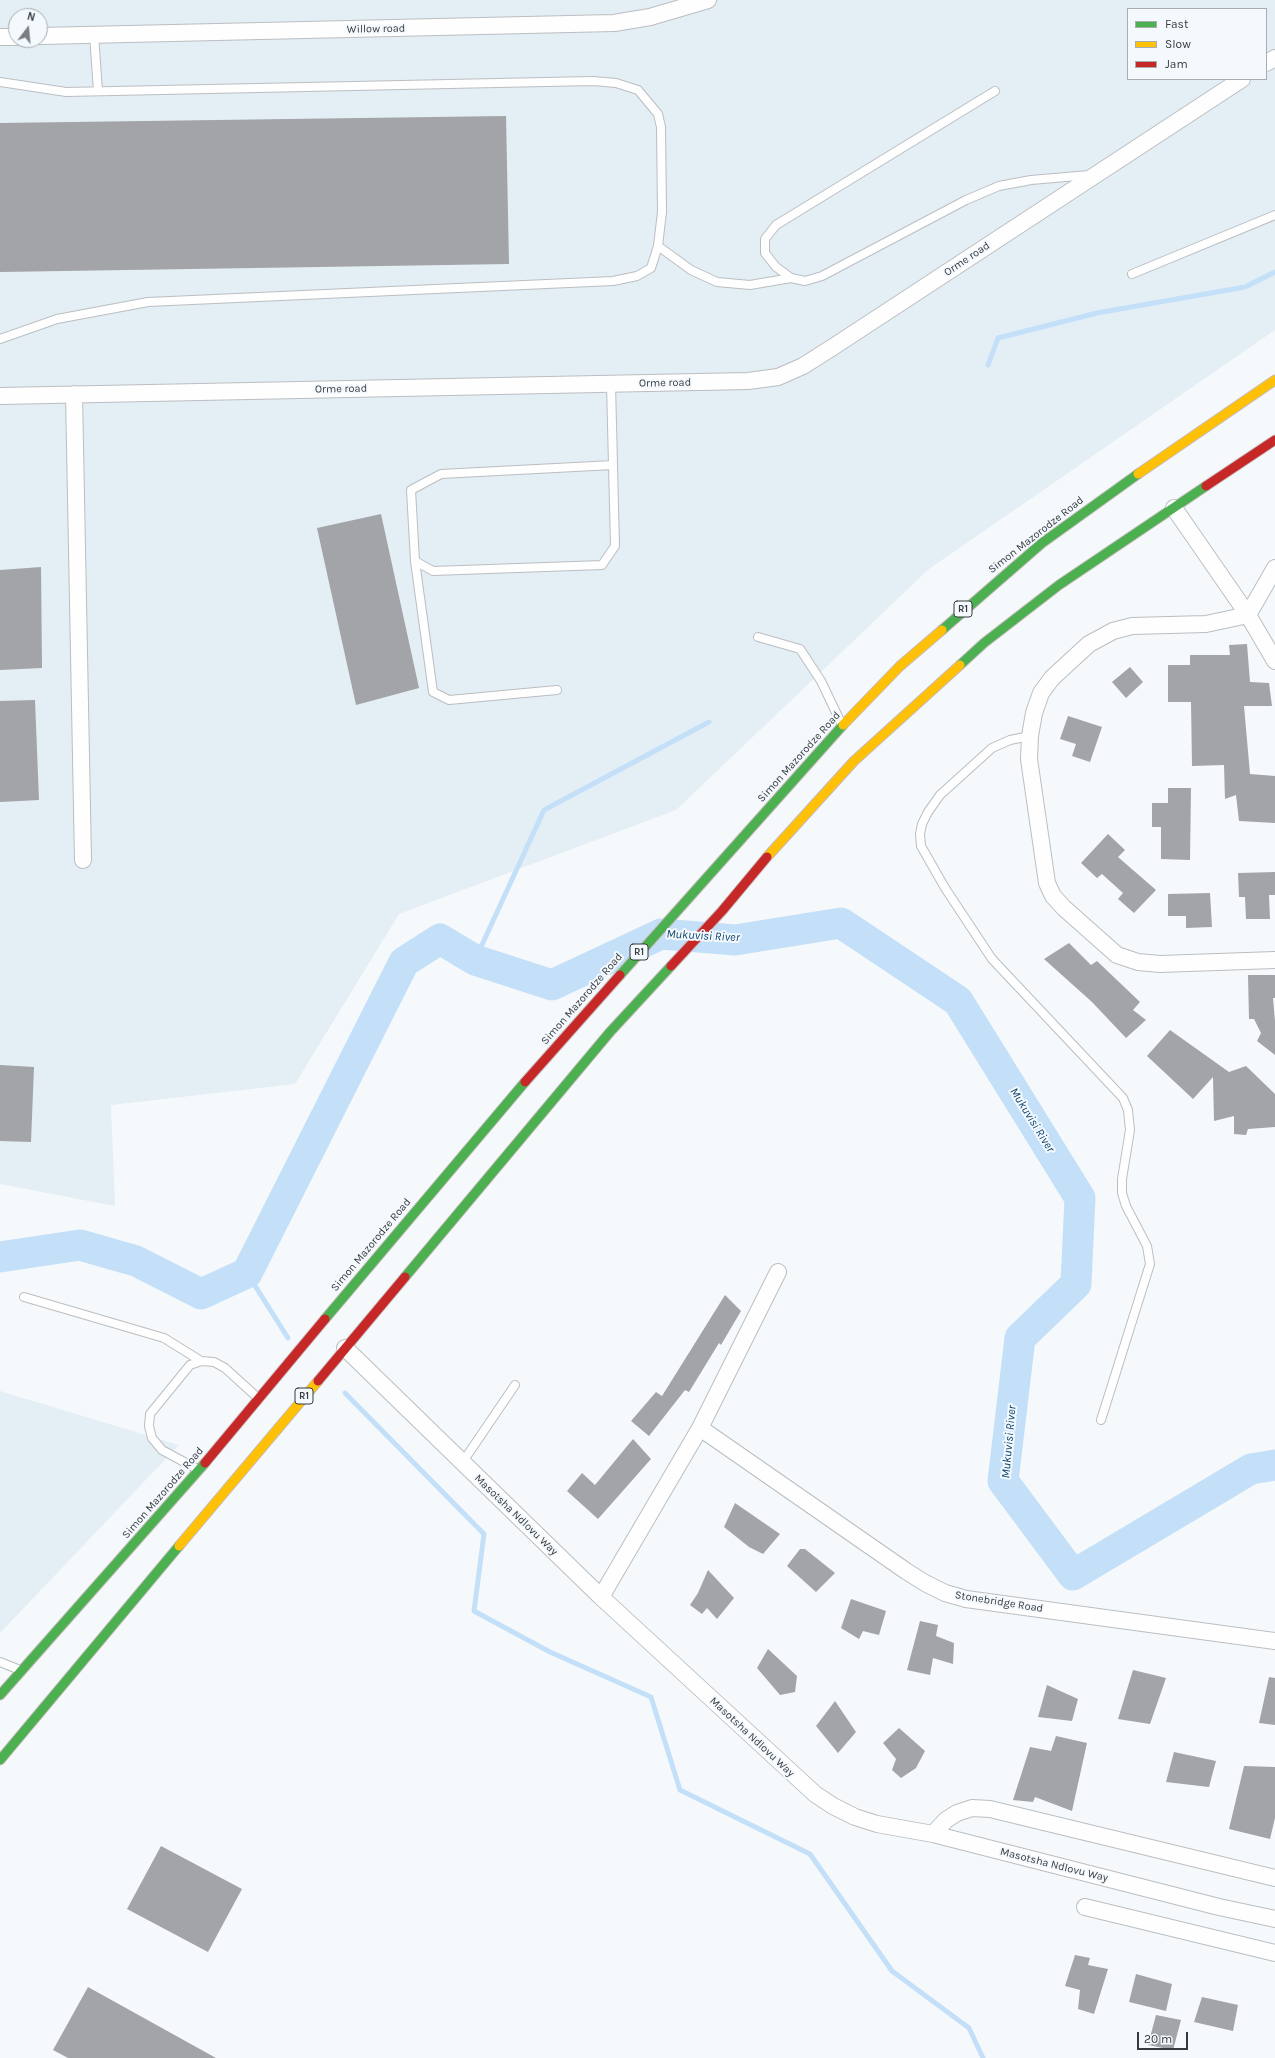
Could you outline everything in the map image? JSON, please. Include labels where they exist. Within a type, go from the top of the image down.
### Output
[{"type":"highway","name":"Simon Mazorodze Road","points":[[0,1696],[200,1471],[258,1398],[531,1074],[695,889],[843,726],[900,666],[1042,543],[1129,480],[1275,380]]},
{"type":"highway","name":"R1","points":[[0,1760],[610,1032],[722,911],[761,864],[854,762],[984,644],[1059,585],[1275,440]]},
{"type":"street","points":[[668,0],[683,9]]},
{"type":"street","name":"Willow road","points":[[48,36],[614,23],[650,17],[683,9],[708,0]]},
{"type":"street","name":"Orme road","points":[[0,396],[748,381],[778,376],[803,366],[1240,80]]},
{"type":"street","points":[[74,394],[83,860]]},
{"type":"street","points":[[1174,508],[1248,615],[1275,661]]},
{"type":"street","points":[[1275,568],[1248,615],[1206,624],[1177,626],[1150,624],[1132,626],[1113,631],[1089,644],[1052,678],[1041,693],[1034,713],[1030,736],[1030,759],[1047,883],[1053,896],[1064,908],[1117,955],[1138,962],[1160,964],[1275,960]]},
{"type":"street","points":[[600,1597],[700,1428],[778,1272]]},
{"type":"street","name":"Masotsha Ndlovu Way","points":[[345,1348],[600,1597],[815,1794],[855,1818],[877,1824],[933,1834],[1275,1920]]},
{"type":"street","name":"Stonebridge Road","points":[[700,1428],[906,1571],[945,1593],[966,1599],[1275,1641]]},
{"type":"street","points":[[933,1834],[946,1820],[957,1813],[972,1808],[990,1809],[1275,1878]]},
{"type":"street","points":[[1085,1907],[1275,1953]]},
{"type":"lane","points":[[94,35],[98,91]]},
{"type":"lane","points":[[0,82],[66,92],[594,81],[616,83],[638,90],[658,114],[661,127],[662,212],[658,246],[651,268],[637,276],[613,282],[148,302],[56,319],[0,339]]},
{"type":"lane","points":[[791,278],[776,267],[765,253],[764,239],[776,225],[996,91]]},
{"type":"lane","points":[[658,246],[691,270],[717,282],[750,286],[791,278],[805,281],[822,276],[966,200],[999,186],[1031,180],[1094,175]]},
{"type":"lane","points":[[1132,274],[1275,215]]},
{"type":"lane","points":[[415,561],[433,571],[602,565],[615,546],[611,384]]},
{"type":"lane","points":[[557,690],[450,700],[433,692],[415,561],[411,490],[441,474],[613,465]]},
{"type":"lane","points":[[758,637],[800,649],[821,681],[843,726]]},
{"type":"lane","points":[[1030,736],[1010,740],[992,748],[940,795],[928,812],[922,824],[920,834],[921,846],[945,888],[992,959],[1123,1098],[1128,1110],[1130,1130],[1122,1179],[1122,1193],[1126,1206],[1146,1246],[1150,1264],[1101,1420]]},
{"type":"lane","points":[[24,1296],[164,1338],[201,1361]]},
{"type":"lane","points":[[200,1471],[162,1450],[152,1438],[149,1426],[150,1414],[190,1365],[201,1361],[214,1362],[225,1368],[258,1398]]},
{"type":"lane","points":[[462,1463],[515,1386]]},
{"type":"lane","points":[[0,1662],[22,1670]]},
{"type":"shaded area","points":[[0,0],[1275,0],[1275,330],[929,569],[676,810],[399,914],[295,1084],[111,1105],[115,1206],[0,1184]]},
{"type":"shaded area","points":[[0,1391],[179,1445],[0,1633]]},
{"type":"building","points":[[506,116],[509,264],[0,272],[0,123]]},
{"type":"building","points":[[381,514],[419,688],[356,705],[317,528]]},
{"type":"building","points":[[41,567],[42,668],[0,670],[0,570]]},
{"type":"building","points":[[1247,644],[1250,682],[1269,683],[1272,706],[1244,706],[1250,774],[1275,776],[1275,823],[1239,821],[1236,795],[1225,799],[1224,765],[1192,766],[1191,702],[1168,702],[1168,665],[1190,665],[1190,655],[1230,655],[1229,645]]},
{"type":"building","points":[[1130,667],[1143,682],[1126,698],[1112,682]]},
{"type":"building","points":[[35,700],[39,800],[0,802],[0,701]]},
{"type":"building","points":[[1068,716],[1102,727],[1090,762],[1072,756],[1076,744],[1060,739]]},
{"type":"building","points":[[1168,788],[1191,788],[1190,860],[1161,859],[1161,827],[1152,827],[1152,803],[1168,803]]},
{"type":"building","points":[[1108,834],[1125,850],[1118,857],[1156,890],[1134,913],[1118,899],[1123,893],[1102,874],[1097,878],[1081,863]]},
{"type":"building","points":[[1275,872],[1275,895],[1269,895],[1270,919],[1246,919],[1245,897],[1239,897],[1238,873]]},
{"type":"building","points":[[1210,893],[1212,927],[1186,928],[1186,916],[1168,916],[1168,894]]},
{"type":"building","points":[[1069,943],[1091,965],[1097,961],[1140,1002],[1133,1010],[1146,1020],[1126,1038],[1092,1002],[1044,959]]},
{"type":"building","points":[[1248,975],[1275,975],[1275,998],[1273,998],[1275,1055],[1257,1041],[1261,1033],[1254,1019],[1249,1019]]},
{"type":"building","points":[[1170,1030],[1229,1072],[1246,1066],[1275,1094],[1275,1127],[1248,1129],[1246,1135],[1234,1134],[1234,1116],[1214,1121],[1213,1077],[1193,1099],[1147,1056]]},
{"type":"building","points":[[0,1065],[34,1067],[31,1142],[0,1141]]},
{"type":"building","points":[[725,1295],[741,1311],[721,1345],[719,1343],[689,1392],[685,1390],[649,1436],[631,1421],[656,1392],[662,1396]]},
{"type":"building","points":[[633,1439],[651,1459],[598,1519],[567,1491],[582,1473],[595,1485]]},
{"type":"building","points":[[735,1503],[780,1534],[763,1554],[749,1547],[724,1527]]},
{"type":"building","points":[[800,1549],[805,1549],[835,1573],[816,1592],[787,1566]]},
{"type":"building","points":[[708,1570],[734,1598],[717,1619],[707,1608],[702,1614],[690,1605],[698,1593]]},
{"type":"building","points":[[851,1599],[886,1611],[879,1635],[863,1631],[859,1639],[841,1628]]},
{"type":"building","points":[[920,1621],[938,1625],[936,1636],[954,1643],[953,1664],[933,1658],[930,1675],[907,1670]]},
{"type":"building","points":[[768,1649],[797,1676],[795,1692],[780,1695],[757,1668]]},
{"type":"building","points":[[1133,1670],[1166,1678],[1150,1724],[1118,1719]]},
{"type":"building","points":[[1269,1677],[1275,1678],[1275,1725],[1259,1723]]},
{"type":"building","points":[[1047,1685],[1078,1699],[1072,1721],[1038,1717]]},
{"type":"building","points":[[835,1701],[856,1732],[838,1753],[816,1726]]},
{"type":"building","points":[[899,1728],[925,1751],[916,1768],[901,1778],[892,1770],[896,1759],[883,1743]]},
{"type":"building","points":[[1056,1736],[1087,1743],[1072,1811],[1035,1797],[1033,1802],[1013,1800],[1030,1747],[1051,1751]]},
{"type":"building","points":[[1174,1752],[1216,1761],[1209,1787],[1166,1782]]},
{"type":"building","points":[[1244,1766],[1275,1767],[1275,1818],[1270,1839],[1229,1829]]},
{"type":"building","points":[[161,1846],[242,1889],[208,1952],[127,1909]]},
{"type":"building","points":[[1075,1955],[1090,1958],[1088,1965],[1108,1969],[1094,2014],[1078,2009],[1080,1990],[1065,1986]]},
{"type":"building","points":[[1136,1974],[1172,1984],[1166,2011],[1129,2002]]},
{"type":"building","points":[[88,1987],[216,2058],[68,2058],[53,2050]]},
{"type":"building","points":[[1202,1997],[1238,2005],[1233,2031],[1194,2022]]},
{"type":"building","points":[[1156,2015],[1181,2020],[1173,2050],[1148,2045]]},
{"type":"waterway","points":[[988,365],[998,338],[1097,313],[1245,287],[1275,272]]},
{"type":"waterway","points":[[475,960],[544,810],[709,722]]},
{"type":"waterway","name":"Mukuvisi River","points":[[0,1257],[80,1245],[136,1261],[201,1294],[247,1273],[404,962],[440,939],[475,960],[552,985],[661,934],[735,940],[841,923],[958,1001],[1080,1198],[1076,1284],[1020,1338],[1003,1481],[1073,1575],[1251,1469],[1275,1465]]},
{"type":"waterway","points":[[247,1273],[288,1338]]},
{"type":"waterway","points":[[345,1393],[484,1534],[474,1611],[550,1652],[651,1697],[680,1790],[810,1854],[892,1971],[969,2028],[983,2058]]},
{"type":"traffic: fast","points":[[942,630],[1042,543],[1138,474]]},
{"type":"traffic: fast","points":[[960,665],[984,643],[1059,585],[1206,486]]},
{"type":"traffic: fast","points":[[620,975],[843,725]]},
{"type":"traffic: fast","points":[[405,1277],[610,1032],[671,966]]},
{"type":"traffic: fast","points":[[325,1319],[525,1082]]},
{"type":"traffic: fast","points":[[0,1695],[205,1463]]},
{"type":"traffic: fast","points":[[0,1760],[179,1546]]},
{"type":"traffic: slow","points":[[1138,474],[1275,380]]},
{"type":"traffic: slow","points":[[843,725],[900,666],[942,630]]},
{"type":"traffic: slow","points":[[767,857],[854,761],[960,665]]},
{"type":"traffic: slow","points":[[179,1546],[318,1381]]},
{"type":"traffic: jam","points":[[1206,486],[1275,440]]},
{"type":"traffic: jam","points":[[671,966],[722,911],[767,857]]},
{"type":"traffic: jam","points":[[525,1082],[620,975]]},
{"type":"traffic: jam","points":[[318,1381],[405,1277]]},
{"type":"traffic: jam","points":[[205,1463],[325,1319]]}]
